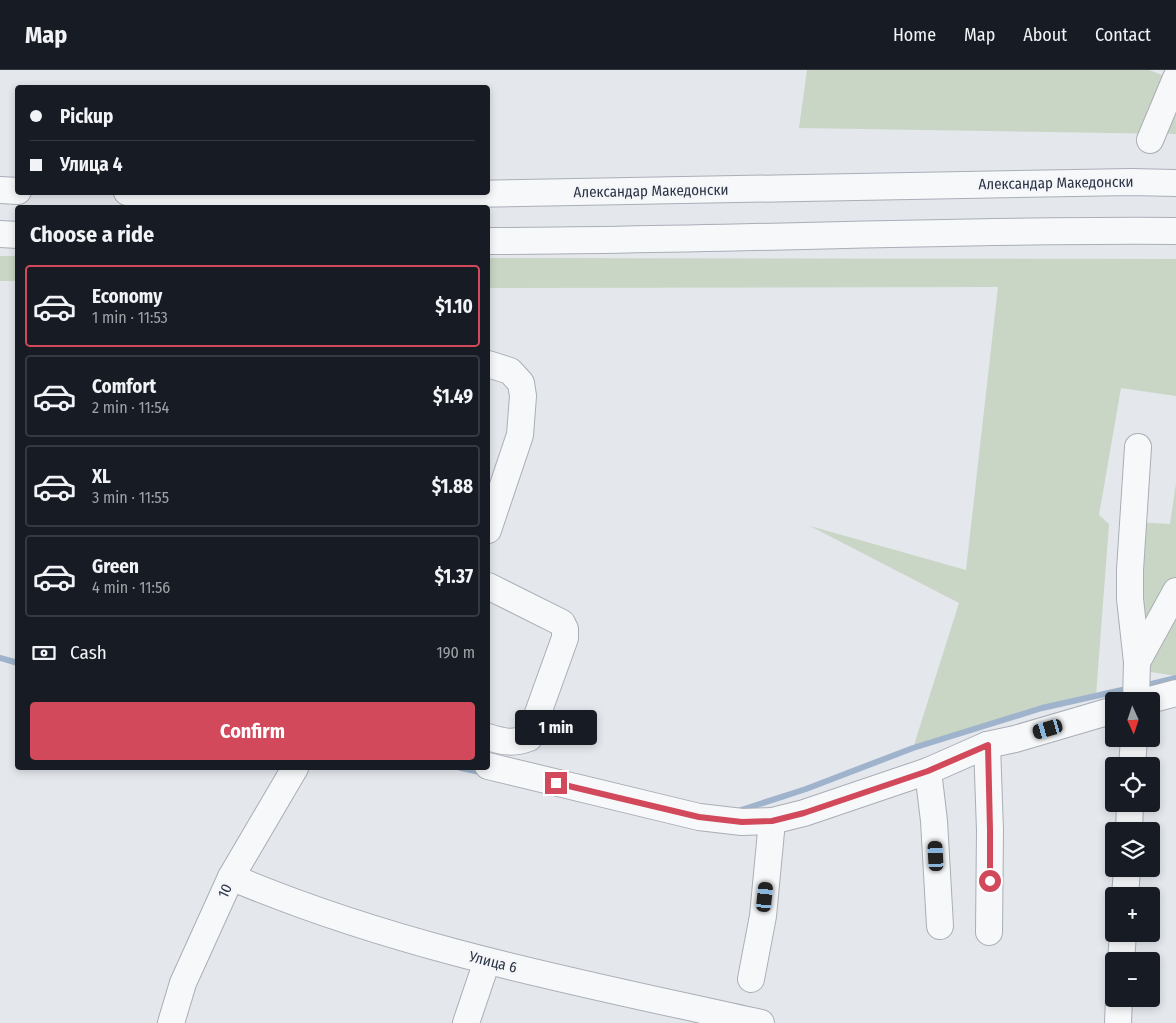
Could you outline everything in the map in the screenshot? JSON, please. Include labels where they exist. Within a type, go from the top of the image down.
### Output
[{"type":"street","points":[[1150,140],[1176,78]]},
{"type":"street","name":"Александар Македонски","points":[[490,194],[1131,182],[1176,183]]},
{"type":"street","points":[[0,190],[15,191]]},
{"type":"street","name":"Александар Македонски","points":[[298,195],[410,195]]},
{"type":"street","points":[[490,241],[581,241],[1072,230],[1176,231]]},
{"type":"street","points":[[0,234],[15,235]]},
{"type":"street","points":[[490,365],[510,371],[521,383],[523,396],[520,435],[490,524]]},
{"type":"street","points":[[1136,692],[1137,662],[1130,600],[1130,570],[1138,447]]},
{"type":"street","points":[[490,587],[562,623],[565,629],[565,638],[529,738],[517,742],[504,742],[490,738]]},
{"type":"street","points":[[1137,662],[1176,591]]},
{"type":"street","points":[[1160,697],[1176,693]]},
{"type":"street","points":[[490,766],[699,817],[742,822],[772,821],[804,813],[928,771],[988,745],[1105,713]]},
{"type":"street","points":[[988,745],[990,830],[989,932]]},
{"type":"street","name":"10","points":[[171,1023],[183,983],[231,877],[294,770]]},
{"type":"street","points":[[928,771],[934,821],[940,926]]},
{"type":"street","points":[[751,979],[763,916],[772,821]]},
{"type":"street","name":"Улица 6","points":[[231,877],[277,896],[361,924],[487,961],[760,1023]]},
{"type":"street","points":[[466,1023],[487,961]]},
{"type":"street","points":[[1118,1023],[1119,1007]]},
{"type":"green space","points":[[807,70],[1149,70],[1175,80],[1176,134],[799,128]]},
{"type":"green space","points":[[0,256],[15,256],[15,281],[0,281]]},
{"type":"green space","points":[[490,258],[1176,259],[1176,396],[1121,388],[1099,515],[1109,524],[1096,696],[1042,708],[913,748],[959,603],[810,526],[966,570],[998,287],[490,288]]},
{"type":"green space","points":[[1176,483],[1176,676],[1145,671],[1135,522],[1170,524]]},
{"type":"waterway","points":[[0,658],[15,662]]},
{"type":"waterway","points":[[1143,686],[1176,678]]},
{"type":"waterway","points":[[738,811],[806,789],[913,748],[1042,708],[1131,688]]},
{"type":"waterway","points":[[471,770],[485,773]]},
{"type":"route","points":[[556,783],[699,817],[742,822],[772,821],[860,795],[928,771],[988,745],[990,881]]}]
